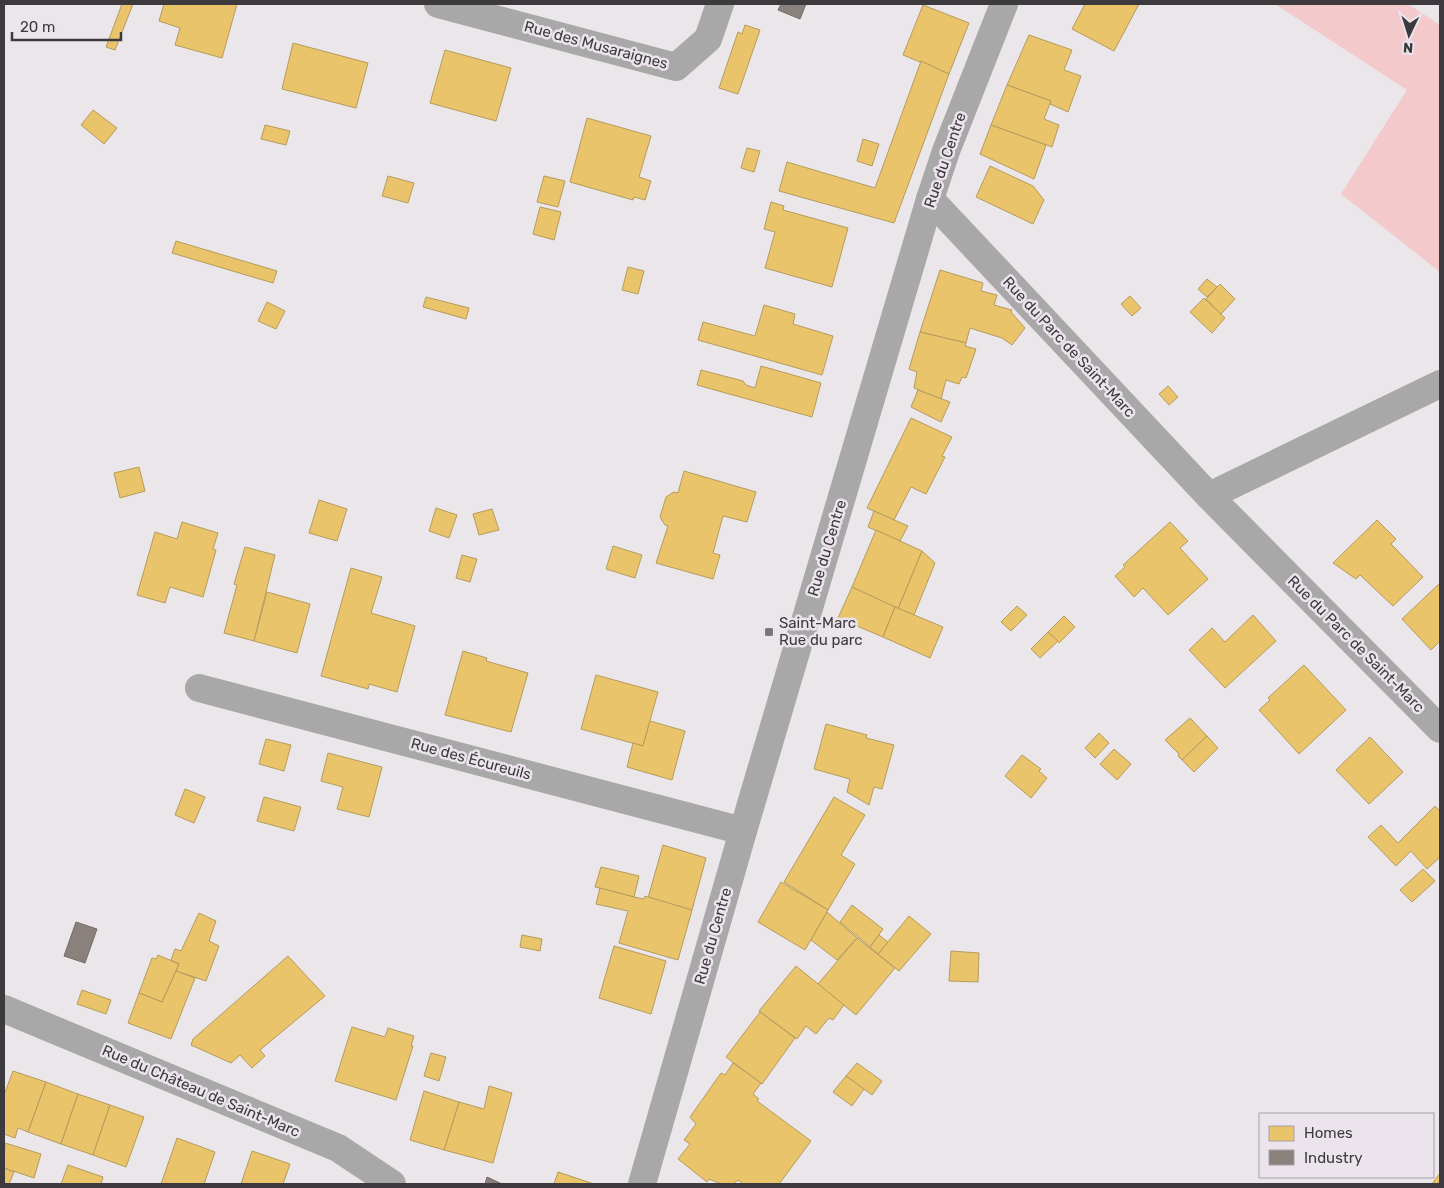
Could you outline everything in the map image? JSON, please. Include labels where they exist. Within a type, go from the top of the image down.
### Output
[{"type":"street","name":"Rue des Musaraignes","points":[[438,4],[676,67],[708,39],[720,4]]},
{"type":"street","name":"Rue du Centre","points":[[642,1184],[743,831],[930,199],[946,151],[1004,4]]},
{"type":"street","name":"Rue du Parc de Saint-Marc","points":[[930,199],[1209,496],[1440,729]]},
{"type":"street","points":[[1209,496],[1440,384]]},
{"type":"street","name":"Rue des Écureuils","points":[[199,688],[743,831]]},
{"type":"street","name":"Rue du Château de Saint-Marc","points":[[4,1009],[338,1148],[392,1184]]},
{"type":"shaded area","points":[[1275,4],[1408,4],[1440,25],[1440,272],[1341,194],[1407,90]]},
{"type":"building: Homes","points":[[122,4],[133,4],[115,50],[106,47]]},
{"type":"building: Homes","points":[[164,4],[237,4],[222,58],[175,45],[180,28],[159,21]]},
{"type":"building: Homes","points":[[1085,4],[1139,4],[1114,51],[1072,29]]},
{"type":"building: Homes","points":[[923,5],[969,23],[949,74],[903,55]]},
{"type":"building: Homes","points":[[745,25],[760,30],[738,94],[719,88],[738,32],[742,34]]},
{"type":"building: Homes","points":[[1029,35],[1072,50],[1064,70],[1081,76],[1068,112],[1050,104],[1051,101],[1007,85]]},
{"type":"building: Homes","points":[[293,43],[368,63],[356,108],[282,89]]},
{"type":"building: Homes","points":[[445,50],[511,68],[496,121],[430,103]]},
{"type":"building: Homes","points":[[921,61],[949,74],[894,223],[779,191],[787,162],[875,188]]},
{"type":"building: Homes","points":[[1007,85],[1051,101],[1044,119],[1059,125],[1052,147],[991,125]]},
{"type":"building: Homes","points":[[93,110],[117,128],[104,144],[81,125]]},
{"type":"building: Homes","points":[[587,118],[651,136],[639,177],[651,181],[645,200],[634,197],[633,200],[570,182]]},
{"type":"building: Homes","points":[[265,125],[290,131],[286,145],[261,139]]},
{"type":"building: Homes","points":[[991,125],[1046,145],[1034,179],[980,154]]},
{"type":"building: Homes","points":[[863,139],[879,144],[872,166],[857,161]]},
{"type":"building: Homes","points":[[747,148],[760,151],[754,172],[741,168]]},
{"type":"building: Homes","points":[[990,166],[1033,186],[1044,200],[1033,224],[976,197]]},
{"type":"building: Homes","points":[[388,176],[414,183],[408,203],[382,196]]},
{"type":"building: Homes","points":[[544,176],[565,181],[558,207],[537,202]]},
{"type":"building: Homes","points":[[771,202],[784,206],[783,210],[848,228],[832,287],[765,268],[775,232],[764,229]]},
{"type":"building: Homes","points":[[540,207],[561,212],[554,240],[533,234]]},
{"type":"building: Homes","points":[[176,241],[277,271],[273,283],[172,253]]},
{"type":"building: Homes","points":[[628,267],[644,271],[638,294],[622,290]]},
{"type":"building: Homes","points":[[940,270],[983,283],[981,291],[997,295],[994,305],[1012,310],[1011,312],[1025,328],[1012,345],[1002,338],[970,328],[966,343],[920,332]]},
{"type":"building: Homes","points":[[1207,279],[1217,287],[1207,297],[1198,289]]},
{"type":"building: Homes","points":[[1220,284],[1235,299],[1221,314],[1206,299]]},
{"type":"building: Homes","points":[[1130,296],[1141,308],[1132,316],[1121,304]]},
{"type":"building: Homes","points":[[426,297],[469,308],[466,319],[423,307]]},
{"type":"building: Homes","points":[[1204,298],[1225,318],[1212,333],[1190,312]]},
{"type":"building: Homes","points":[[267,302],[285,311],[276,329],[258,321]]},
{"type":"building: Homes","points":[[764,305],[795,314],[793,324],[833,336],[822,375],[698,340],[703,322],[755,336]]},
{"type":"building: Homes","points":[[920,332],[966,343],[965,346],[976,349],[966,378],[962,377],[959,384],[946,380],[941,399],[914,388],[917,372],[909,369]]},
{"type":"building: Homes","points":[[761,366],[821,383],[812,417],[697,385],[701,370],[743,381],[746,385],[755,388]]},
{"type":"building: Homes","points":[[1168,386],[1178,397],[1169,405],[1159,394]]},
{"type":"building: Homes","points":[[918,390],[950,402],[941,422],[911,407]]},
{"type":"building: Homes","points":[[911,418],[952,437],[942,456],[945,457],[926,494],[911,487],[894,520],[867,508]]},
{"type":"building: Homes","points":[[139,467],[145,491],[120,498],[114,473]]},
{"type":"building: Homes","points":[[684,471],[756,492],[747,522],[723,516],[713,553],[720,555],[713,579],[656,563],[668,526],[665,525],[660,517],[666,497],[674,492],[678,493]]},
{"type":"building: Homes","points":[[319,500],[347,509],[337,541],[309,533]]},
{"type":"building: Homes","points":[[436,508],[457,515],[449,538],[429,531]]},
{"type":"building: Homes","points":[[492,509],[499,530],[479,535],[473,514]]},
{"type":"building: Homes","points":[[874,511],[908,526],[900,541],[868,527]]},
{"type":"building: Homes","points":[[1377,520],[1396,539],[1391,544],[1423,577],[1393,606],[1360,575],[1356,579],[1333,563]]},
{"type":"building: Homes","points":[[182,522],[218,533],[213,549],[216,550],[203,597],[170,587],[165,603],[137,595],[155,532],[177,539]]},
{"type":"building: Homes","points":[[1170,522],[1188,541],[1180,548],[1208,579],[1168,615],[1143,588],[1134,597],[1115,576],[1125,567],[1123,565]]},
{"type":"building: Homes","points":[[876,530],[922,551],[898,609],[852,587]]},
{"type":"building: Homes","points":[[613,546],[642,555],[635,578],[606,569]]},
{"type":"building: Homes","points":[[245,547],[275,555],[254,641],[224,633],[237,585],[234,584]]},
{"type":"building: Homes","points":[[922,551],[935,563],[914,615],[898,609]]},
{"type":"building: Homes","points":[[462,555],[477,559],[470,582],[456,578]]},
{"type":"building: Homes","points":[[351,568],[382,577],[371,613],[415,626],[397,692],[369,684],[368,689],[321,676]]},
{"type":"building: Homes","points":[[1440,583],[1440,641],[1431,650],[1402,619]]},
{"type":"building: Homes","points":[[852,587],[895,607],[883,637],[838,618]]},
{"type":"building: Homes","points":[[267,592],[310,604],[297,653],[254,641]]},
{"type":"building: Homes","points":[[1017,606],[1027,615],[1011,631],[1001,622]]},
{"type":"building: Homes","points":[[895,607],[943,627],[930,658],[883,637]]},
{"type":"building: Homes","points":[[1253,615],[1276,641],[1225,688],[1189,650],[1212,628],[1225,642]]},
{"type":"building: Homes","points":[[1064,616],[1075,627],[1059,643],[1048,632]]},
{"type":"building: Homes","points":[[1048,632],[1058,641],[1040,658],[1031,649]]},
{"type":"building: Homes","points":[[463,651],[487,658],[486,661],[528,673],[511,732],[445,715]]},
{"type":"building: Homes","points":[[1304,665],[1346,710],[1299,754],[1259,710],[1270,700],[1268,698]]},
{"type":"building: Homes","points":[[596,675],[658,692],[643,746],[581,729]]},
{"type":"building: Homes","points":[[1190,718],[1207,736],[1182,760],[1178,756],[1179,754],[1165,740]]},
{"type":"building: Homes","points":[[650,721],[685,731],[672,780],[627,767],[633,743],[643,746]]},
{"type":"building: Homes","points":[[826,724],[867,735],[866,738],[894,745],[882,789],[874,787],[869,805],[847,792],[850,779],[814,769]]},
{"type":"building: Homes","points":[[1099,733],[1109,743],[1095,758],[1085,748]]},
{"type":"building: Homes","points":[[1207,736],[1218,748],[1194,772],[1182,760]]},
{"type":"building: Homes","points":[[1370,737],[1403,772],[1369,804],[1336,770]]},
{"type":"building: Homes","points":[[266,739],[291,745],[284,771],[259,764]]},
{"type":"building: Homes","points":[[1114,749],[1131,764],[1117,780],[1100,764]]},
{"type":"building: Homes","points":[[328,753],[382,767],[369,817],[337,809],[343,787],[321,781]]},
{"type":"building: Homes","points":[[1022,755],[1041,769],[1039,771],[1047,778],[1031,798],[1005,776]]},
{"type":"building: Homes","points":[[185,789],[205,797],[194,823],[175,815]]},
{"type":"building: Homes","points":[[264,797],[301,807],[294,831],[257,821]]},
{"type":"building: Homes","points":[[834,797],[865,815],[841,855],[855,864],[828,910],[784,882]]},
{"type":"building: Homes","points":[[1435,806],[1440,811],[1440,857],[1427,869],[1411,851],[1396,866],[1368,837],[1381,825],[1398,843]]},
{"type":"building: Homes","points":[[663,845],[706,858],[692,910],[648,898]]},
{"type":"building: Homes","points":[[601,867],[639,876],[634,897],[595,887]]},
{"type":"building: Homes","points":[[1423,869],[1435,881],[1412,902],[1400,890]]},
{"type":"building: Homes","points":[[781,882],[828,910],[805,950],[758,922]]},
{"type":"building: Homes","points":[[600,888],[644,899],[645,896],[692,910],[678,960],[619,943],[628,911],[596,904]]},
{"type":"building: Homes","points":[[852,905],[883,929],[870,947],[840,922]]},
{"type":"building: Homes","points":[[827,912],[857,938],[837,960],[811,940]]},
{"type":"building: Homes","points":[[199,913],[216,921],[209,941],[219,946],[206,981],[176,971],[179,964],[171,960],[175,949],[181,951]]},
{"type":"building: Homes","points":[[909,916],[931,934],[899,971],[878,954]]},
{"type":"building: Homes","points":[[522,935],[542,939],[540,951],[520,947]]},
{"type":"building: Homes","points":[[879,935],[888,942],[878,954],[870,947]]},
{"type":"building: Homes","points":[[857,938],[895,968],[856,1015],[818,984]]},
{"type":"building: Homes","points":[[614,946],[666,961],[651,1014],[599,998]]},
{"type":"building: Homes","points":[[951,951],[979,953],[978,982],[949,981]]},
{"type":"building: Homes","points":[[158,955],[179,964],[162,1002],[139,993],[152,958],[156,959]]},
{"type":"building: Homes","points":[[288,956],[325,996],[260,1050],[265,1056],[252,1068],[240,1055],[231,1063],[191,1045],[193,1039]]},
{"type":"building: Homes","points":[[796,966],[844,1005],[833,1020],[829,1018],[816,1034],[806,1026],[797,1039],[759,1011]]},
{"type":"building: Homes","points":[[176,971],[195,978],[171,1039],[128,1023],[139,993],[162,1002]]},
{"type":"building: Homes","points":[[82,990],[111,1000],[106,1014],[77,1004]]},
{"type":"building: Homes","points":[[760,1012],[795,1038],[762,1084],[726,1057]]},
{"type":"building: Homes","points":[[352,1027],[385,1037],[388,1028],[414,1036],[411,1046],[413,1046],[396,1100],[335,1081]]},
{"type":"building: Homes","points":[[431,1053],[446,1057],[439,1081],[424,1076]]},
{"type":"building: Homes","points":[[733,1063],[761,1083],[753,1094],[759,1099],[757,1101],[811,1141],[779,1184],[743,1184],[738,1180],[734,1184],[721,1184],[709,1179],[707,1182],[678,1159],[690,1144],[684,1140],[696,1124],[690,1117],[721,1073],[725,1075]]},
{"type":"building: Homes","points":[[857,1063],[882,1081],[872,1095],[846,1076]]},
{"type":"building: Homes","points":[[13,1071],[46,1082],[28,1132],[18,1128],[15,1138],[4,1134],[4,1095]]},
{"type":"building: Homes","points":[[846,1076],[864,1089],[852,1106],[833,1092]]},
{"type":"building: Homes","points":[[46,1082],[78,1094],[61,1144],[28,1132]]},
{"type":"building: Homes","points":[[489,1086],[512,1093],[493,1163],[444,1150],[459,1102],[484,1109]]},
{"type":"building: Homes","points":[[424,1091],[459,1102],[444,1150],[410,1140]]},
{"type":"building: Homes","points":[[78,1094],[110,1105],[93,1155],[61,1144]]},
{"type":"building: Homes","points":[[110,1105],[144,1117],[126,1167],[93,1155]]},
{"type":"building: Homes","points":[[177,1138],[215,1152],[204,1184],[161,1184]]},
{"type":"building: Homes","points":[[5,1143],[41,1154],[34,1178],[4,1168]]},
{"type":"building: Homes","points":[[252,1151],[290,1164],[283,1184],[241,1184]]},
{"type":"building: Homes","points":[[68,1165],[103,1177],[101,1184],[61,1184]]},
{"type":"building: Homes","points":[[4,1168],[14,1172],[9,1184],[4,1184]]},
{"type":"building: Homes","points":[[558,1172],[594,1184],[554,1184]]},
{"type":"building: Homes","points":[[1440,1173],[1440,1184],[1432,1184]]},
{"type":"building: Industry","points":[[781,4],[806,4],[800,19],[778,10]]},
{"type":"building: Industry","points":[[76,922],[97,929],[85,963],[64,956]]},
{"type":"building: Industry","points":[[487,1177],[502,1184],[485,1184]]},
{"type":"place","name":"Saint-Marc Rue du parc","points":[[769,632]]}]
